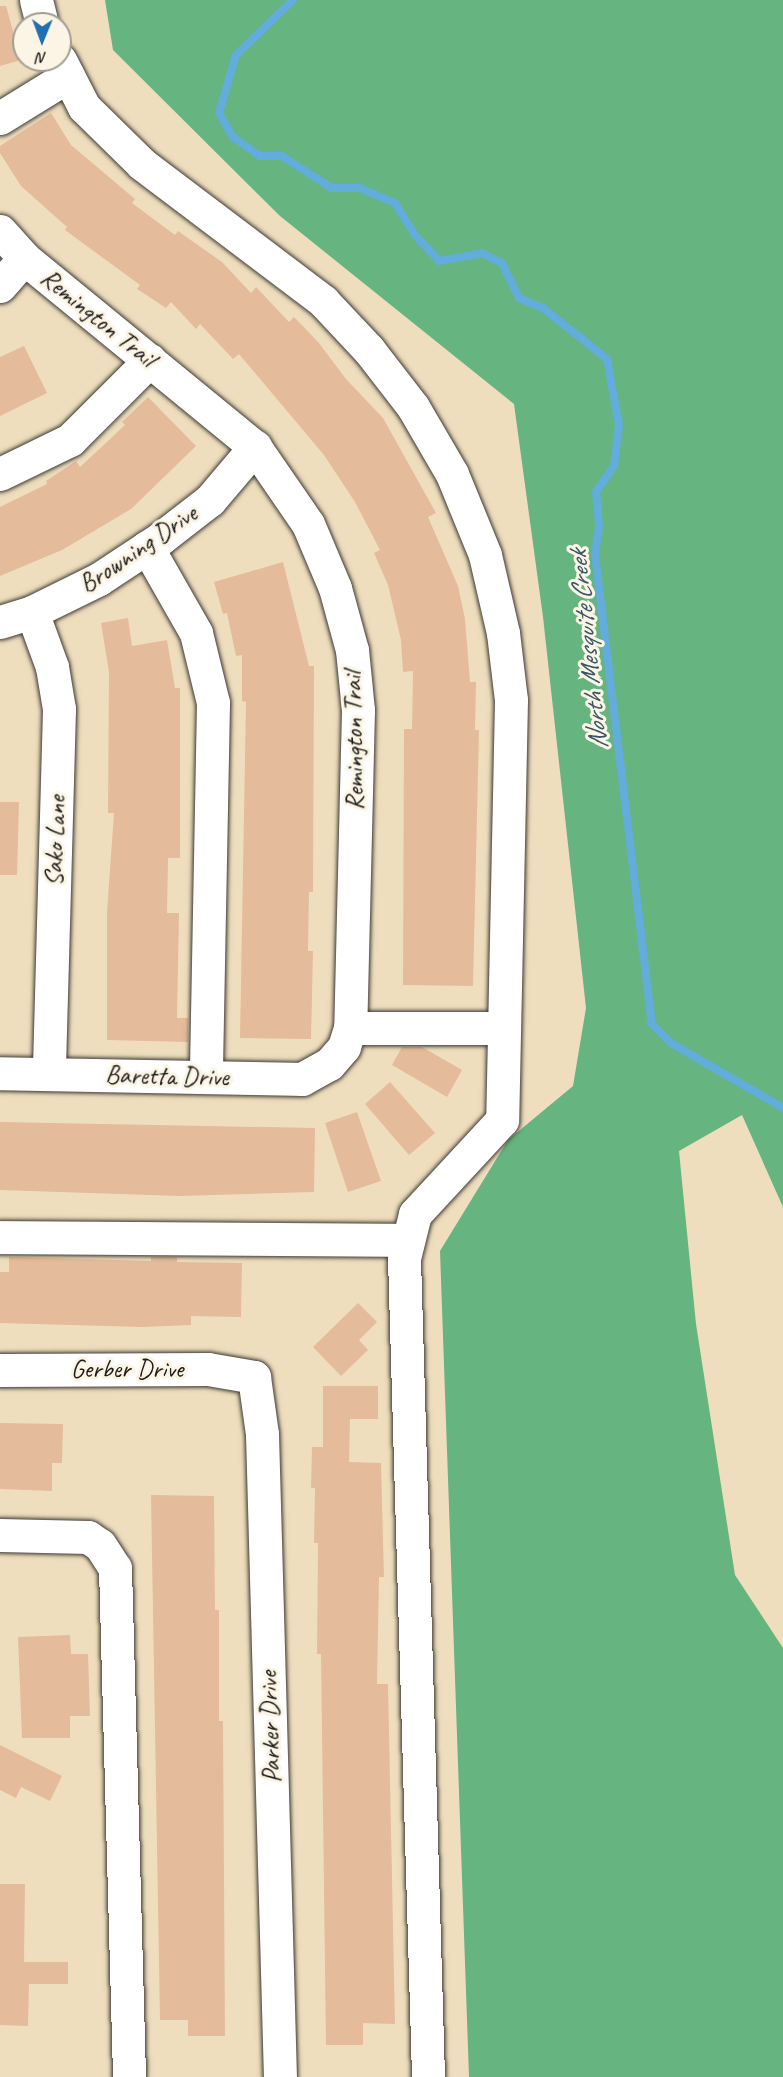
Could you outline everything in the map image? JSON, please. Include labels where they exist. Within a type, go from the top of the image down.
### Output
[{"type":"street","points":[[0,118],[59,72]]},
{"type":"street","points":[[66,72],[84,107],[142,164],[323,301],[369,350],[413,407],[452,474],[485,555],[503,633],[511,700],[502,1120],[415,1214],[404,1258],[428,2077]]},
{"type":"street","name":"Remington Trail","points":[[0,231],[24,258],[255,447],[308,524],[335,588],[352,650],[358,710],[350,1028],[344,1047],[330,1064]]},
{"type":"street","points":[[0,286],[24,258]]},
{"type":"street","points":[[0,474],[69,440],[150,360]]},
{"type":"street","name":"Browning Drive","points":[[0,622],[32,612],[99,579],[147,547],[210,500],[255,447]]},
{"type":"street","points":[[147,547],[196,633],[213,703],[206,1077]]},
{"type":"street","name":"Sako Lane","points":[[32,612],[51,667],[59,709],[48,1074]]},
{"type":"street","points":[[350,1028],[504,1028]]},
{"type":"street","name":"Baretta Drive","points":[[0,1073],[302,1079],[330,1064]]},
{"type":"street","points":[[0,1237],[408,1240]]},
{"type":"street","name":"Gerber Drive","points":[[0,1370],[208,1369],[254,1377]]},
{"type":"street","name":"Parker Drive","points":[[254,1377],[262,1434],[280,2077]]},
{"type":"street","points":[[0,1535],[88,1537],[100,1545],[116,1568],[129,2077]]},
{"type":"green space","points":[[105,0],[783,0],[783,1207],[742,1115],[679,1151],[696,1324],[735,1575],[783,1648],[783,2077],[469,2077],[440,1251],[508,1140],[573,1086],[586,1008],[543,617],[514,404],[280,216],[113,50]]},
{"type":"building","points":[[0,6],[6,6],[12,28],[12,63],[0,66]]},
{"type":"building","points":[[51,113],[71,145],[135,199],[132,203],[175,235],[178,231],[222,262],[251,293],[256,287],[289,322],[294,317],[319,343],[346,379],[383,418],[436,513],[428,517],[458,586],[465,619],[470,682],[476,682],[475,730],[479,730],[473,986],[403,985],[404,729],[412,729],[413,671],[403,672],[401,640],[388,585],[374,553],[380,550],[355,502],[324,455],[239,354],[233,359],[200,324],[196,329],[171,302],[166,308],[137,289],[140,285],[65,230],[67,227],[21,186],[0,153],[0,146]]},
{"type":"building","points":[[24,346],[47,393],[0,416],[0,357]]},
{"type":"building","points":[[148,397],[196,446],[131,509],[62,550],[0,576],[0,507],[47,484],[46,481],[76,461],[80,467],[125,425],[122,422]]},
{"type":"building","points":[[283,562],[309,666],[314,666],[313,892],[309,892],[308,951],[313,951],[311,1039],[240,1038],[246,702],[242,701],[242,655],[236,656],[227,613],[223,614],[214,582]]},
{"type":"building","points":[[128,618],[132,646],[167,640],[175,688],[180,688],[180,858],[168,858],[167,913],[179,913],[177,1018],[188,1018],[188,1042],[107,1040],[107,912],[114,813],[108,813],[109,672],[101,623]]},
{"type":"building","points":[[0,802],[19,802],[17,875],[0,875]]},
{"type":"building","points":[[402,1047],[422,1047],[462,1070],[447,1097],[392,1065]]},
{"type":"building","points":[[390,1082],[435,1133],[409,1155],[365,1104]]},
{"type":"building","points":[[357,1112],[381,1181],[348,1192],[325,1123]]},
{"type":"building","points":[[0,1122],[315,1128],[314,1192],[180,1196],[0,1190]]},
{"type":"building","points":[[9,1257],[151,1261],[151,1257],[177,1257],[177,1262],[242,1263],[241,1317],[191,1316],[191,1325],[142,1327],[0,1323],[0,1272],[9,1272]]},
{"type":"building","points":[[358,1303],[377,1322],[359,1340],[368,1350],[341,1376],[313,1347]]},
{"type":"building","points":[[323,1386],[378,1386],[378,1419],[350,1419],[349,1462],[381,1463],[384,1577],[379,1577],[377,1684],[388,1684],[395,2024],[363,2023],[363,2045],[326,2045],[321,1654],[317,1654],[318,1543],[314,1543],[315,1488],[311,1488],[312,1447],[323,1447]]},
{"type":"building","points":[[0,1423],[63,1424],[62,1463],[52,1463],[52,1491],[0,1489]]},
{"type":"building","points":[[151,1495],[214,1496],[215,1610],[219,1610],[219,1721],[223,1721],[225,2036],[188,2036],[188,2020],[160,2020]]},
{"type":"building","points":[[70,1635],[71,1654],[88,1654],[90,1716],[70,1716],[70,1738],[22,1738],[18,1637]]},
{"type":"building","points":[[0,1745],[62,1776],[50,1801],[21,1787],[16,1798],[0,1790]]},
{"type":"building","points":[[0,1884],[25,1884],[24,1962],[68,1962],[68,1984],[29,1984],[28,2026],[0,2025]]},
{"type":"waterway","name":"North Mesquite Creek","points":[[293,0],[236,55],[219,113],[233,137],[260,156],[282,156],[332,188],[360,188],[395,203],[415,235],[439,261],[482,253],[502,263],[519,298],[543,308],[607,359],[619,425],[614,466],[596,492],[599,526],[595,554],[652,1024],[671,1043],[783,1108]]}]
